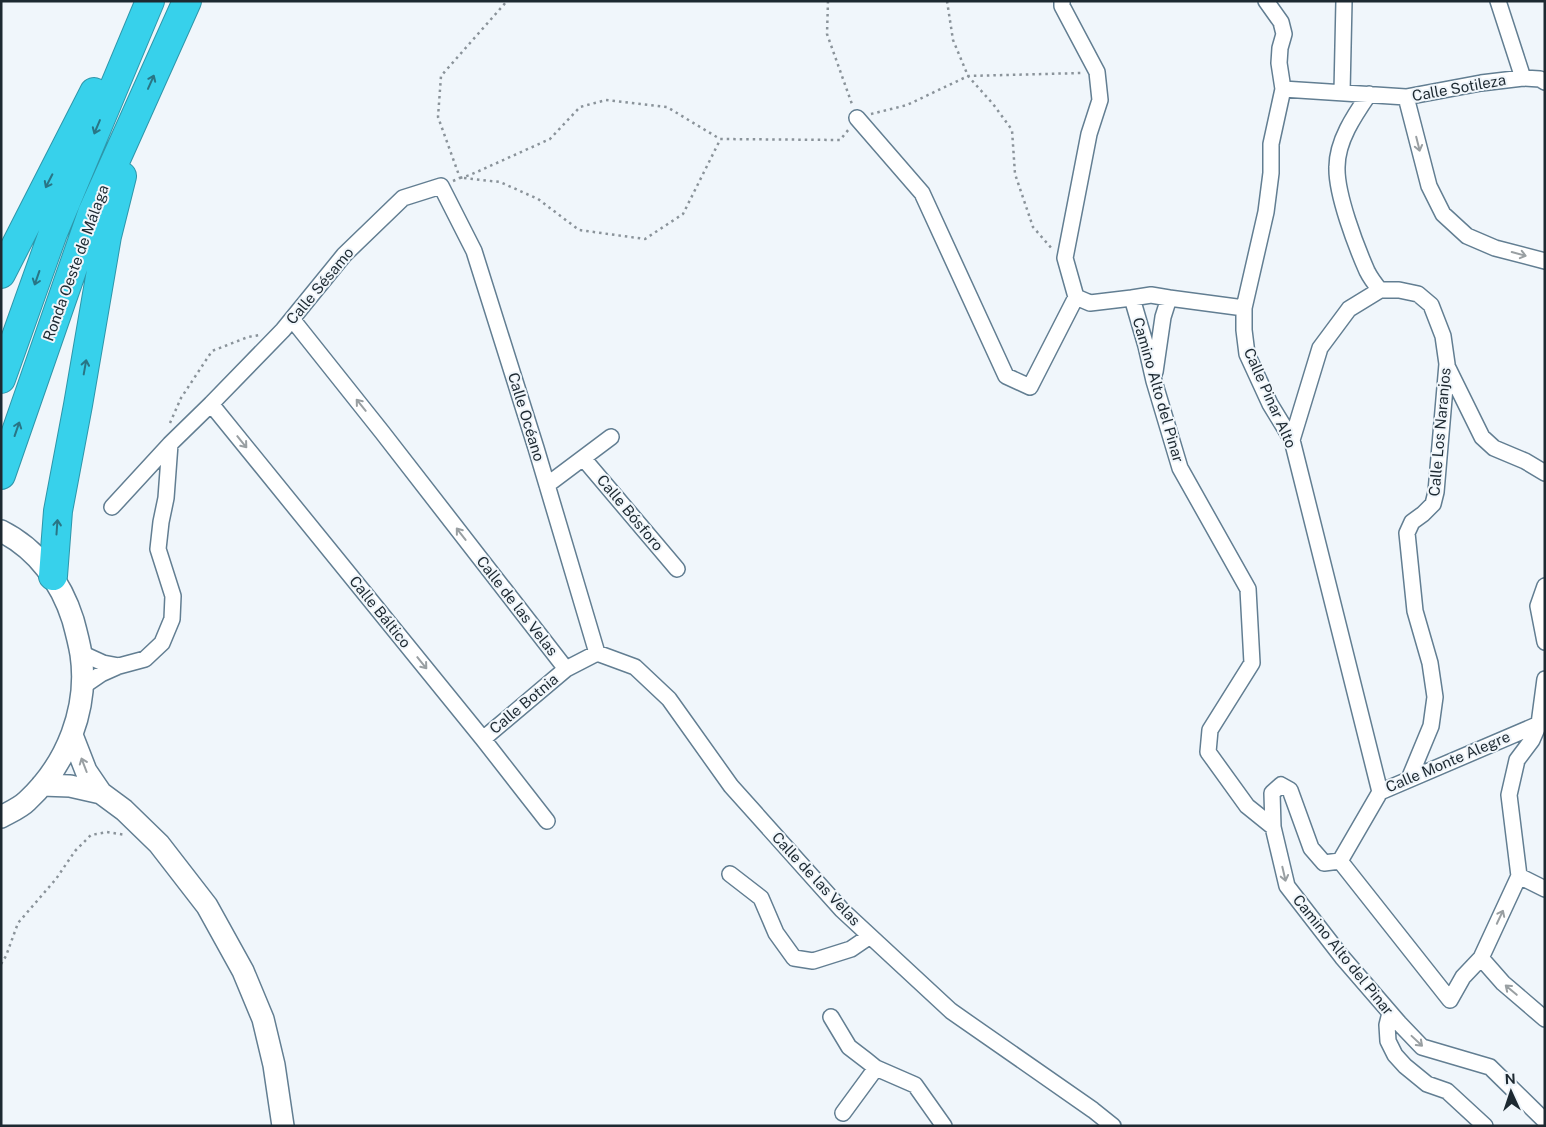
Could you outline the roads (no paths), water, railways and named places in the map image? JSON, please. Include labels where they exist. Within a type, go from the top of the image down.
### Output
[{"type":"highway","points":[[1,274],[136,10],[149,1]]},
{"type":"highway","name":"Ronda Oeste de Málaga","points":[[1,380],[53,233],[149,1]]},
{"type":"highway","name":"Ronda Oeste de Málaga","points":[[1,475],[92,213],[187,1]]},
{"type":"highway","points":[[53,576],[58,511],[107,236],[140,107]]},
{"type":"main road","points":[[1,817],[26,803],[61,759],[80,712],[82,687],[81,653],[67,601],[53,576],[30,551],[4,533]]},
{"type":"main road","points":[[72,735],[86,771],[101,793],[124,810],[159,844],[207,906],[243,971],[263,1019],[274,1065],[283,1126]]},
{"type":"main road","points":[[42,785],[70,786],[101,793]]},
{"type":"street","points":[[857,118],[922,192],[1006,376],[1030,387],[1076,297],[1065,258],[1089,134],[1100,100],[1097,72],[1062,6],[1062,1]]},
{"type":"street","points":[[1266,1],[1281,22],[1284,34],[1280,48],[1279,63],[1283,89]]},
{"type":"street","points":[[1342,92],[1344,1]]},
{"type":"street","points":[[1498,1],[1523,78]]},
{"type":"street","name":"Calle Sotileza","points":[[1283,89],[1406,97],[1481,83],[1523,78],[1540,79],[1545,82]]},
{"type":"street","name":"Calle Pinar Alto","points":[[1283,89],[1271,144],[1271,173],[1266,212],[1244,308],[1247,354],[1270,404],[1292,440],[1380,792]]},
{"type":"street","points":[[1292,440],[1320,348],[1348,309],[1380,290],[1368,272],[1350,223],[1340,192],[1337,167],[1341,144],[1354,116],[1369,94]]},
{"type":"street","points":[[1406,97],[1429,186],[1443,214],[1467,236],[1495,248],[1545,261]]},
{"type":"street","name":"Calle Sésamo","points":[[112,507],[170,444],[287,325],[344,255],[403,198],[441,186]]},
{"type":"street","name":"Calle Océano","points":[[441,186],[474,251],[597,653]]},
{"type":"street","name":"Calle Los Naranjos","points":[[1380,290],[1399,290],[1418,294],[1431,305],[1443,336],[1447,364],[1436,492],[1433,504],[1412,522],[1408,533],[1416,611],[1430,663],[1435,697],[1432,726],[1409,779]]},
{"type":"street","points":[[1132,298],[1151,295],[1244,308]]},
{"type":"street","name":"Camino Alto del Pinar","points":[[1076,297],[1090,303],[1132,298],[1180,468],[1248,589],[1252,662],[1210,730],[1208,752],[1247,806],[1274,827],[1287,886],[1342,957],[1390,1013],[1422,1047],[1490,1067],[1545,1121]]},
{"type":"street","points":[[1154,380],[1163,317],[1169,298]]},
{"type":"street","name":"Calle de las Velas","points":[[287,325],[382,432],[566,669],[597,653],[635,667],[668,699],[730,786],[842,910],[952,1012],[1078,1099],[1113,1126]]},
{"type":"street","points":[[1447,364],[1482,437],[1494,448],[1526,462],[1545,473]]},
{"type":"street","name":"Calle Báltico","points":[[211,404],[483,739],[547,821]]},
{"type":"street","points":[[547,485],[611,437]]},
{"type":"street","points":[[82,687],[101,674],[145,659],[162,644],[172,618],[173,596],[158,548],[166,498],[170,444]]},
{"type":"street","name":"Calle Bósforo","points":[[583,458],[677,568]]},
{"type":"street","points":[[1545,586],[1538,606],[1545,642]]},
{"type":"street","points":[[81,653],[103,663],[120,666]]},
{"type":"street","name":"Calle Botnia","points":[[483,739],[566,669]]},
{"type":"street","points":[[1274,827],[1272,793],[1281,785],[1290,790],[1311,848],[1324,863],[1340,861],[1450,1000],[1463,977],[1480,958],[1519,876],[1509,795],[1517,760],[1532,740],[1538,724],[1545,679]]},
{"type":"street","name":"Calle Monte Alegre","points":[[1340,861],[1380,792],[1538,724]]},
{"type":"street","points":[[730,874],[761,898],[776,933],[794,958],[812,961],[850,949],[870,936]]},
{"type":"street","points":[[1519,876],[1545,889]]},
{"type":"street","points":[[1480,958],[1503,983],[1545,1018]]},
{"type":"street","points":[[1390,1013],[1388,1040],[1395,1055],[1427,1084],[1447,1091],[1485,1126]]},
{"type":"street","points":[[831,1017],[850,1047],[876,1068],[915,1085],[944,1126]]},
{"type":"street","points":[[843,1113],[876,1068]]}]
